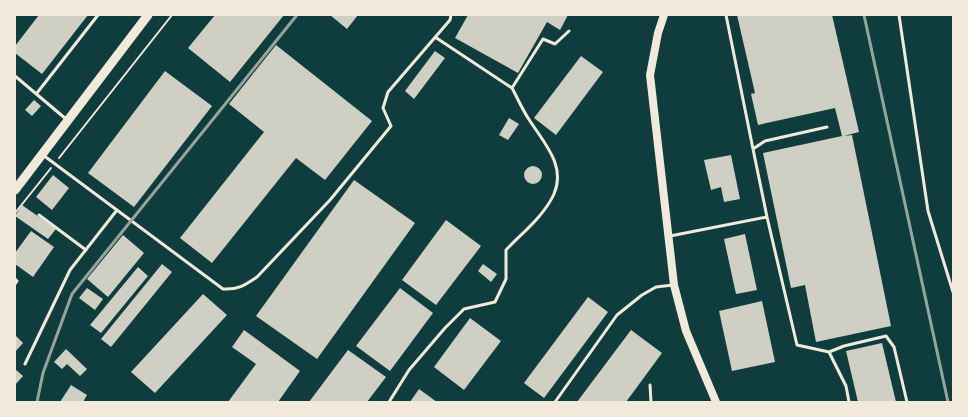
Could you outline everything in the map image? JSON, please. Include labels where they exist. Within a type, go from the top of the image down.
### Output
[{"type":"main road","points":[[15,190],[148,15]]},
{"type":"street","points":[[664,15],[658,33],[650,75],[674,285],[686,331],[716,402]]},
{"type":"lane","points":[[37,93],[98,15]]},
{"type":"lane","points":[[43,155],[223,289],[234,290],[243,287],[257,277],[330,200],[391,126],[383,108],[388,92],[450,20],[451,15]]},
{"type":"lane","points":[[726,15],[767,217],[797,345],[830,352],[844,346],[886,336],[894,347],[907,402]]},
{"type":"lane","points":[[899,15],[928,211],[953,292]]},
{"type":"lane","points":[[512,88],[543,39],[555,44],[569,31]]},
{"type":"lane","points":[[388,402],[409,370],[464,309],[495,302],[506,279],[506,250],[541,214],[554,194],[558,173],[553,155],[530,121],[512,88],[435,37]]},
{"type":"lane","points":[[15,76],[68,120]]},
{"type":"lane","points":[[753,149],[766,141],[827,127]]},
{"type":"lane","points":[[25,364],[70,270],[117,210]]},
{"type":"lane","points":[[39,215],[86,250]]},
{"type":"lane","points":[[669,236],[767,217]]},
{"type":"lane","points":[[15,279],[17,281],[15,284]]},
{"type":"lane","points":[[555,402],[617,315],[642,295],[656,287],[674,285]]},
{"type":"lane","points":[[830,352],[846,386],[850,402]]},
{"type":"lane","points":[[650,384],[651,402]]},
{"type":"path","points":[[15,213],[172,15]]},
{"type":"building","points":[[39,15],[88,15],[42,74],[15,53],[15,46]]},
{"type":"building","points":[[215,15],[284,15],[230,82],[188,48]]},
{"type":"building","points":[[330,15],[358,15],[347,29]]},
{"type":"building","points":[[468,15],[568,15],[560,30],[547,22],[518,73],[455,38]]},
{"type":"building","points":[[737,15],[832,15],[859,132],[844,136],[852,135],[891,326],[816,342],[805,285],[791,288],[763,153],[842,136],[835,108],[758,125],[751,94],[755,93]]},
{"type":"building","points":[[276,45],[372,121],[325,180],[296,158],[212,263],[180,238],[264,132],[229,104]]},
{"type":"building","points":[[435,51],[445,58],[414,99],[405,91]]},
{"type":"building","points":[[581,56],[603,72],[556,135],[534,118]]},
{"type":"building","points":[[165,71],[212,106],[134,207],[88,173]]},
{"type":"building","points":[[34,100],[41,106],[32,116],[25,110]]},
{"type":"building","points":[[509,118],[519,124],[508,140],[499,135]]},
{"type":"building","points":[[731,155],[740,199],[724,202],[721,187],[711,190],[704,160]]},
{"type":"building","points":[[533,166],[539,169],[542,175],[539,181],[533,184],[527,181],[524,175],[527,169]]},
{"type":"building","points":[[53,175],[69,188],[52,210],[36,197]]},
{"type":"building","points":[[354,180],[415,223],[317,359],[256,316]]},
{"type":"building","points":[[22,205],[56,229],[48,239],[15,216]]},
{"type":"building","points":[[446,220],[481,246],[436,305],[402,280]]},
{"type":"building","points":[[31,231],[54,247],[33,277],[15,264],[15,253]]},
{"type":"building","points":[[745,234],[757,290],[736,294],[724,239]]},
{"type":"building","points":[[123,235],[144,253],[108,297],[87,279]]},
{"type":"building","points":[[162,264],[172,272],[111,347],[101,339]]},
{"type":"building","points":[[483,264],[497,274],[491,282],[478,271]]},
{"type":"building","points":[[138,267],[148,276],[101,333],[90,325]]},
{"type":"building","points":[[87,288],[103,299],[95,310],[79,298]]},
{"type":"building","points":[[400,288],[433,313],[390,371],[356,346]]},
{"type":"building","points":[[203,294],[227,315],[155,393],[131,372]]},
{"type":"building","points":[[588,297],[608,312],[544,398],[524,383]]},
{"type":"building","points":[[762,301],[775,362],[732,371],[719,311]]},
{"type":"building","points":[[470,318],[501,341],[464,390],[434,367]]},
{"type":"building","points":[[244,330],[300,371],[278,402],[228,402],[256,364],[232,347]]},
{"type":"building","points":[[631,330],[662,353],[626,402],[577,402]]},
{"type":"building","points":[[15,335],[23,343],[15,352]]},
{"type":"building","points":[[882,343],[896,402],[858,402],[846,351]]},
{"type":"building","points":[[66,349],[87,369],[80,376],[67,364],[62,369],[54,362]]},
{"type":"building","points":[[348,350],[386,377],[367,402],[309,402]]},
{"type":"building","points":[[15,369],[23,376],[15,385]]},
{"type":"building","points":[[71,385],[87,395],[83,402],[60,402]]},
{"type":"building","points":[[419,389],[437,402],[410,402]]},
{"type":"railway","points":[[37,402],[43,373],[72,294],[297,15]]},
{"type":"railway","points":[[864,15],[948,402]]}]
